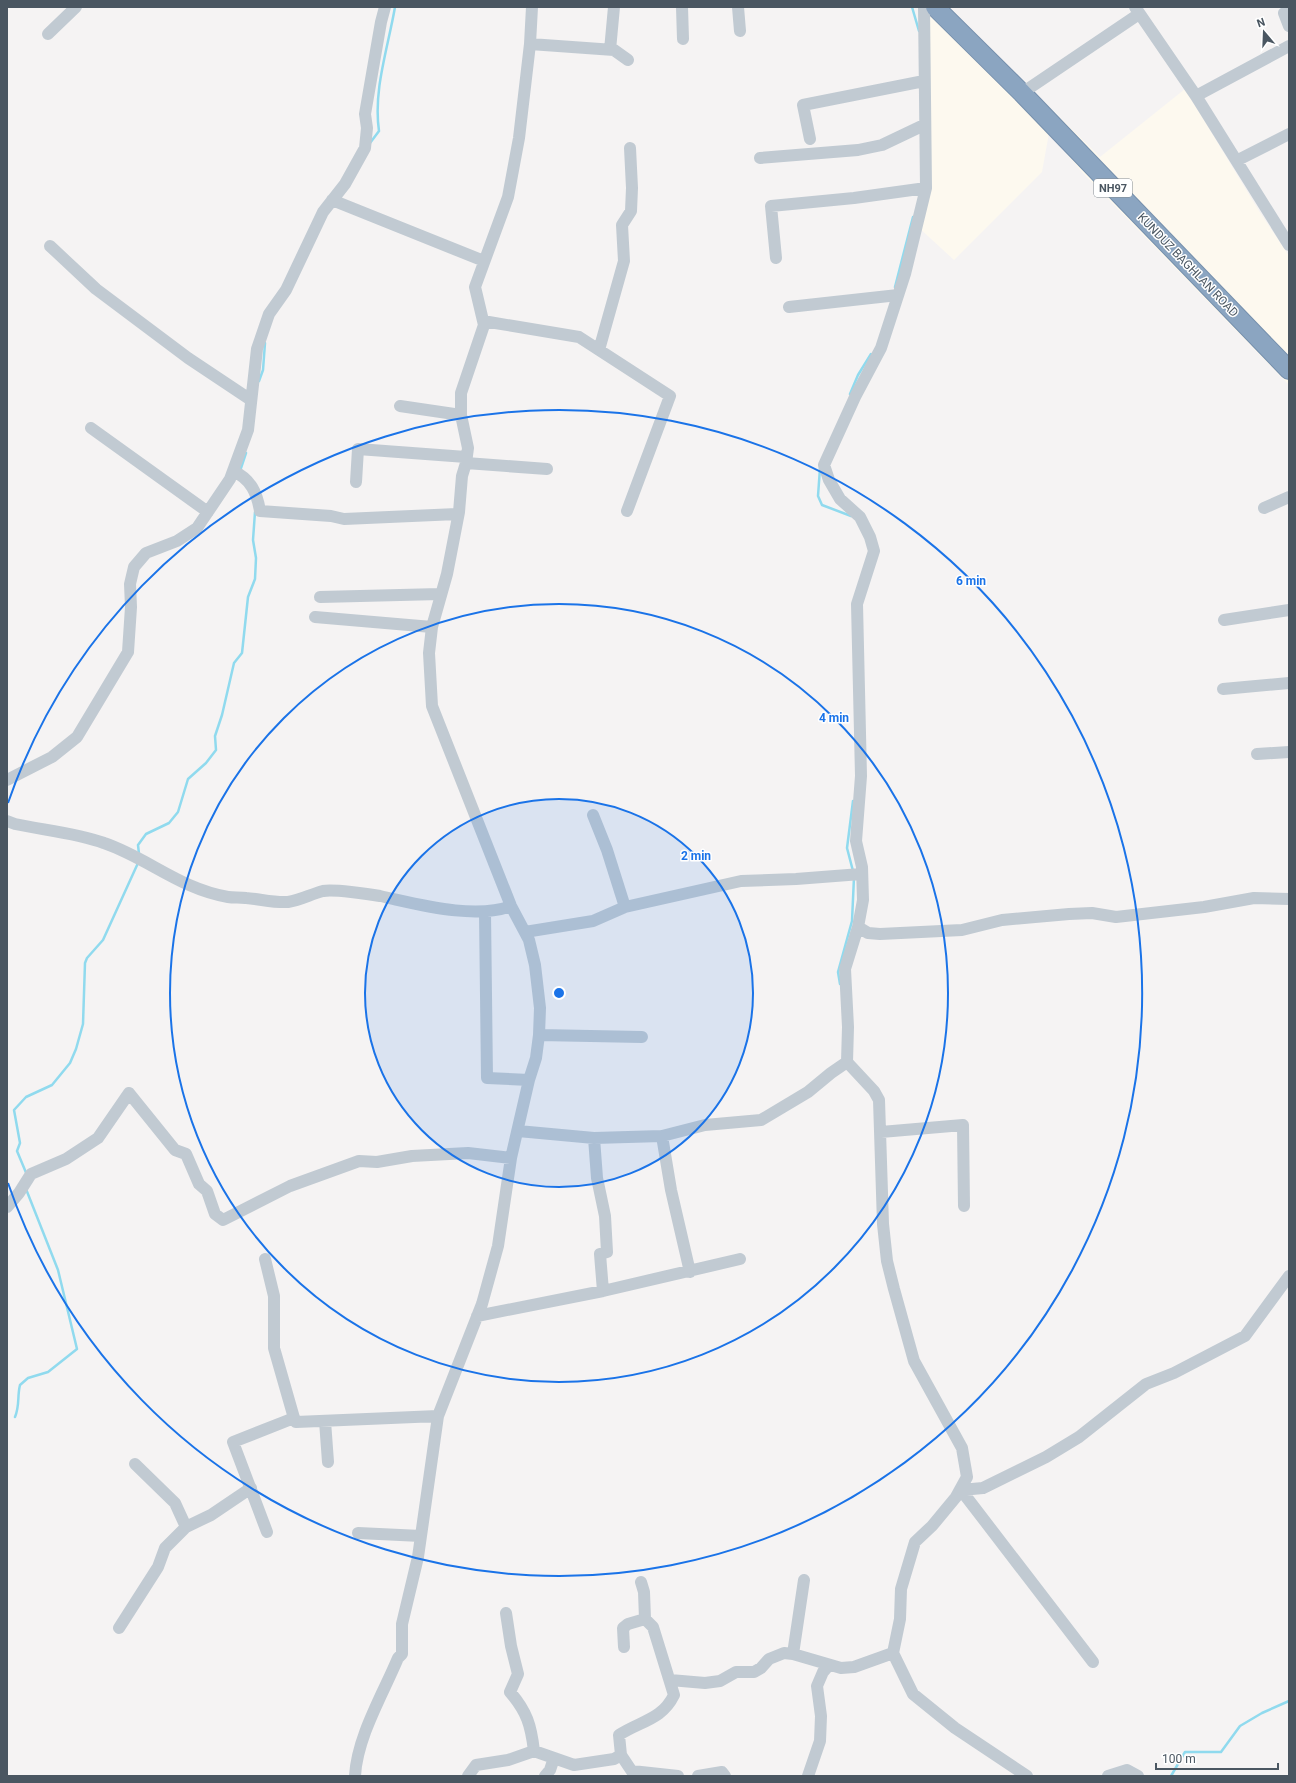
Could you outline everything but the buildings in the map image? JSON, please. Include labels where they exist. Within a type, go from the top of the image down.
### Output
[{"type":"highway","name":"KUNDUZ BAGHLAN ROAD","points":[[935,7],[1022,93],[1289,370]]},
{"type":"street","points":[[48,34],[76,7]]},
{"type":"street","points":[[7,780],[52,757],[77,737],[128,652],[131,607],[130,584],[134,567],[146,553],[177,541],[197,528],[230,479],[248,430],[257,349],[270,314],[286,290],[323,212],[345,184],[365,148],[367,128],[365,114],[385,7]]},
{"type":"street","points":[[355,1776],[356,1760],[370,1722],[398,1658],[402,1654],[402,1624],[418,1557],[438,1416],[477,1316],[498,1246],[511,1158],[529,1080],[536,1058],[539,1035],[540,1008],[535,965],[525,932],[511,906],[432,706],[429,654],[432,627],[440,594],[447,574],[462,476],[468,448],[461,415],[460,393],[484,325],[475,287],[508,197],[519,138],[530,44],[532,7]]},
{"type":"street","points":[[610,50],[614,7]]},
{"type":"street","points":[[682,7],[683,38]]},
{"type":"street","points":[[738,7],[740,32]]},
{"type":"street","points":[[924,7],[924,125],[926,188],[898,295],[881,348],[854,397],[824,465],[829,480],[840,499],[860,517],[870,537],[874,551],[856,604],[861,776],[856,841],[862,867],[861,874],[863,900],[858,927],[845,969],[848,1027],[847,1062],[874,1091],[879,1100],[883,1224],[887,1261],[914,1361],[962,1448],[966,1477],[961,1490],[932,1526],[915,1542],[901,1589],[900,1619],[893,1653],[913,1694],[954,1728],[1027,1776]]},
{"type":"street","points":[[1022,93],[1137,10],[1238,160],[1289,245]]},
{"type":"street","points":[[1289,11],[1284,13],[1289,26]]},
{"type":"street","points":[[530,44],[614,50],[628,60]]},
{"type":"street","points":[[1196,96],[1289,46]]},
{"type":"street","points":[[810,139],[803,105],[924,82]]},
{"type":"street","points":[[760,158],[858,150],[882,145],[924,125]]},
{"type":"street","points":[[1238,160],[1289,134]]},
{"type":"street","points":[[600,350],[624,261],[622,225],[631,211],[632,188],[630,148]]},
{"type":"street","points":[[776,258],[771,206],[862,197],[926,188]]},
{"type":"street","points":[[332,200],[484,260]]},
{"type":"street","points":[[50,246],[96,289],[188,358],[251,400]]},
{"type":"street","points":[[789,307],[898,295]]},
{"type":"street","points":[[483,321],[579,337],[670,396],[627,511]]},
{"type":"street","points":[[400,406],[461,415]]},
{"type":"street","points":[[91,428],[208,512]]},
{"type":"street","points":[[356,482],[358,449],[547,469]]},
{"type":"street","points":[[233,471],[241,474],[256,492],[260,511],[331,516],[344,519],[457,514]]},
{"type":"street","points":[[1264,508],[1289,497]]},
{"type":"street","points":[[320,597],[440,594]]},
{"type":"street","points":[[1224,620],[1289,610]]},
{"type":"street","points":[[315,616],[432,627]]},
{"type":"street","points":[[1223,689],[1289,684]]},
{"type":"street","points":[[1257,754],[1289,752]]},
{"type":"street","points":[[593,815],[607,850],[625,907]]},
{"type":"street","points":[[7,821],[104,843],[192,888],[228,897],[267,902],[289,902],[306,898],[324,891],[380,896],[403,903],[426,904],[448,910],[485,912],[499,911],[511,906]]},
{"type":"street","points":[[525,932],[593,921],[625,907],[741,881],[796,879],[861,874]]},
{"type":"street","points":[[858,927],[868,933],[880,934],[962,930],[1002,920],[1092,913],[1116,917],[1204,907],[1254,898],[1289,899]]},
{"type":"street","points":[[485,912],[487,1078],[529,1080]]},
{"type":"street","points":[[539,1035],[642,1036]]},
{"type":"street","points":[[518,1131],[594,1138],[662,1136],[705,1124],[761,1120],[808,1092],[847,1062]]},
{"type":"street","points":[[7,1207],[19,1193],[31,1174],[66,1159],[98,1138],[129,1093],[175,1150],[186,1154],[199,1184],[207,1191],[215,1214],[223,1220],[290,1186],[358,1161],[377,1162],[412,1156],[468,1153],[511,1158]]},
{"type":"street","points":[[881,1132],[963,1125],[964,1206]]},
{"type":"street","points":[[662,1136],[671,1190],[690,1272]]},
{"type":"street","points":[[594,1138],[597,1178],[606,1216],[607,1252],[600,1254],[603,1291]]},
{"type":"street","points":[[265,1259],[274,1296],[274,1348],[296,1422],[438,1416]]},
{"type":"street","points":[[477,1316],[603,1291],[690,1272],[740,1259]]},
{"type":"street","points":[[961,1490],[983,1488],[1046,1457],[1078,1437],[1146,1384],[1180,1370],[1245,1336],[1289,1276]]},
{"type":"street","points":[[267,1532],[233,1442],[294,1418]]},
{"type":"street","points":[[325,1421],[328,1462]]},
{"type":"street","points":[[134,1464],[175,1502],[186,1528]]},
{"type":"street","points":[[119,1628],[158,1567],[165,1548],[186,1528],[211,1515],[251,1488]]},
{"type":"street","points":[[961,1490],[1093,1662]]},
{"type":"street","points":[[358,1533],[421,1536]]},
{"type":"street","points":[[793,1654],[804,1580]]},
{"type":"street","points":[[641,1582],[644,1592],[645,1619],[653,1627],[674,1695],[669,1706],[660,1714],[620,1735],[619,1745],[621,1755],[633,1773],[678,1776]]},
{"type":"street","points":[[506,1613],[511,1646],[518,1674],[510,1692],[521,1705],[531,1728],[534,1751]]},
{"type":"street","points":[[624,1647],[623,1628],[628,1624],[645,1619]]},
{"type":"street","points":[[670,1680],[705,1683],[720,1681],[736,1672],[754,1672],[761,1668],[769,1659],[784,1654],[793,1654],[841,1668],[854,1667],[893,1653]]},
{"type":"street","points":[[808,1776],[820,1741],[821,1716],[817,1686],[823,1672],[829,1665]]},
{"type":"street","points":[[468,1776],[476,1766],[508,1760],[534,1751],[574,1765],[614,1758],[621,1755]]},
{"type":"street","points":[[545,1776],[550,1770],[554,1758]]},
{"type":"street","points":[[1108,1776],[1127,1770],[1138,1776]]},
{"type":"street","points":[[698,1776],[722,1772],[725,1776]]},
{"type":"shaded area","points":[[926,7],[1017,83],[1021,79],[1100,157],[1185,89],[1259,211],[1289,256],[1289,385],[1082,172],[1049,133],[1042,172],[954,260],[917,226],[929,189]]},
{"type":"waterway","points":[[370,143],[379,131],[378,100],[382,69],[395,7]]},
{"type":"waterway","points":[[912,7],[919,31]]},
{"type":"waterway","points":[[895,287],[913,217]]},
{"type":"waterway","points":[[259,381],[263,370],[265,343]]},
{"type":"waterway","points":[[850,394],[858,375],[871,354]]},
{"type":"waterway","points":[[240,471],[246,453]]},
{"type":"waterway","points":[[820,468],[818,496],[822,505],[851,516]]},
{"type":"waterway","points":[[139,854],[138,845],[146,834],[169,823],[178,812],[188,779],[206,763],[216,750],[215,736],[222,715],[234,663],[242,653],[248,597],[255,579],[256,558],[253,540],[255,512]]},
{"type":"waterway","points":[[853,801],[847,848],[853,871]]},
{"type":"waterway","points":[[27,1175],[17,1151],[20,1143],[14,1110],[26,1097],[52,1085],[70,1063],[76,1049],[83,1024],[85,963],[87,958],[103,940],[138,863]]},
{"type":"waterway","points":[[840,984],[838,972],[852,921],[854,877]]},
{"type":"waterway","points":[[15,1417],[20,1385],[28,1378],[48,1372],[77,1349],[58,1270],[26,1189]]},
{"type":"waterway","points":[[1171,1776],[1185,1752],[1221,1752],[1240,1726],[1262,1713],[1289,1701]]}]
